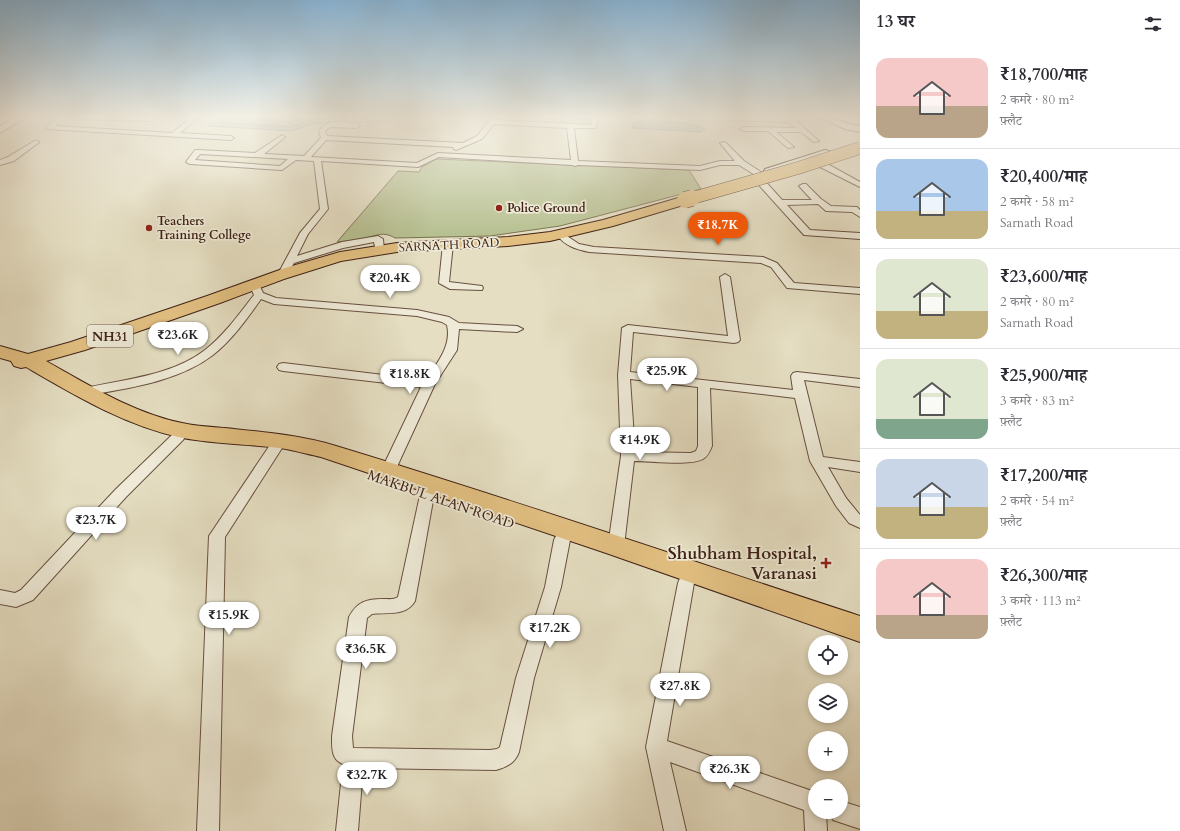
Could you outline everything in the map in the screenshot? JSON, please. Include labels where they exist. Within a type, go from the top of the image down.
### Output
[{"type":"highway","name":"NH31","points":[[680,202],[837,156]]},
{"type":"highway","name":"SARNATH ROAD","points":[[18,361],[87,349],[198,309],[204,304],[256,289],[286,267],[379,250],[448,244],[496,242],[561,235],[680,202]]},
{"type":"highway","name":"MAKBUL ALAN ROAD","points":[[18,361],[130,414],[157,424],[184,431],[281,440],[326,451],[616,546],[860,629]]},
{"type":"highway","name":"MAKBUL ALAN ROAD","points":[[18,361],[122,421],[147,430],[178,437],[275,448],[365,472],[427,495],[754,605],[860,643]]},
{"type":"street","points":[[0,163],[16,156]]},
{"type":"street","points":[[195,156],[190,162],[282,168],[294,158]]},
{"type":"street","points":[[256,156],[305,159],[317,159],[324,156]]},
{"type":"street","points":[[252,166],[259,156]]},
{"type":"street","points":[[305,159],[308,156]]},
{"type":"street","points":[[384,156],[418,165],[436,156]]},
{"type":"street","points":[[456,156],[508,158],[575,164],[700,168],[720,163],[741,164]]},
{"type":"street","points":[[574,156],[575,164]]},
{"type":"street","points":[[734,156],[741,164],[760,178],[807,233],[860,236]]},
{"type":"street","points":[[680,202],[683,204],[823,156]]},
{"type":"street","points":[[760,178],[819,163],[840,156]]},
{"type":"street","points":[[286,267],[304,233],[324,209],[317,159]]},
{"type":"street","points":[[819,163],[860,185]]},
{"type":"street","points":[[803,186],[829,209],[854,209],[860,214]]},
{"type":"street","points":[[780,203],[815,203],[819,201]]},
{"type":"street","points":[[561,235],[567,241],[581,248],[594,250],[763,260],[774,265],[791,286],[860,291]]},
{"type":"street","points":[[448,244],[444,282],[450,286],[478,288]]},
{"type":"street","points":[[616,546],[628,456],[624,375],[628,328],[734,340],[725,277]]},
{"type":"street","points":[[85,392],[168,374],[205,356],[247,311],[256,289],[274,301],[417,313],[444,319],[457,326],[517,329]]},
{"type":"street","points":[[388,471],[429,384],[451,350],[454,331],[452,323]]},
{"type":"street","points":[[283,367],[429,384]]},
{"type":"street","points":[[624,375],[800,395]]},
{"type":"street","points":[[860,383],[798,376],[800,395],[817,462],[841,502],[854,518],[860,522]]},
{"type":"street","points":[[628,456],[683,459],[699,456],[703,453],[705,446],[704,384]]},
{"type":"street","points":[[0,597],[16,600],[27,595],[122,493],[178,437]]},
{"type":"street","points":[[208,831],[217,536],[275,448]]},
{"type":"street","points":[[817,462],[860,467]]},
{"type":"street","points":[[427,495],[406,600],[401,604],[365,608],[358,617],[341,746],[343,752],[347,756],[354,758],[486,760],[501,759],[505,757],[509,752],[525,678],[553,587],[562,540]]},
{"type":"street","points":[[675,831],[656,747],[686,583]]},
{"type":"street","points":[[656,747],[808,800]]},
{"type":"street","points":[[347,831],[354,758]]},
{"type":"street","points":[[848,814],[860,818]]},
{"type":"street","points":[[815,819],[816,831]]},
{"type":"green space","name":"Police Ground","points":[[436,159],[689,170],[701,189],[560,226],[490,236],[395,238],[382,234],[359,240],[337,242],[398,171],[419,172],[422,167]]},
{"type":"place","name":"Police Ground","points":[[499,208]]},
{"type":"place","name":"Teachers Training College","points":[[149,228]]},
{"type":"place","name":"Shubham Hospital, Varanasi","points":[[826,563]]}]
